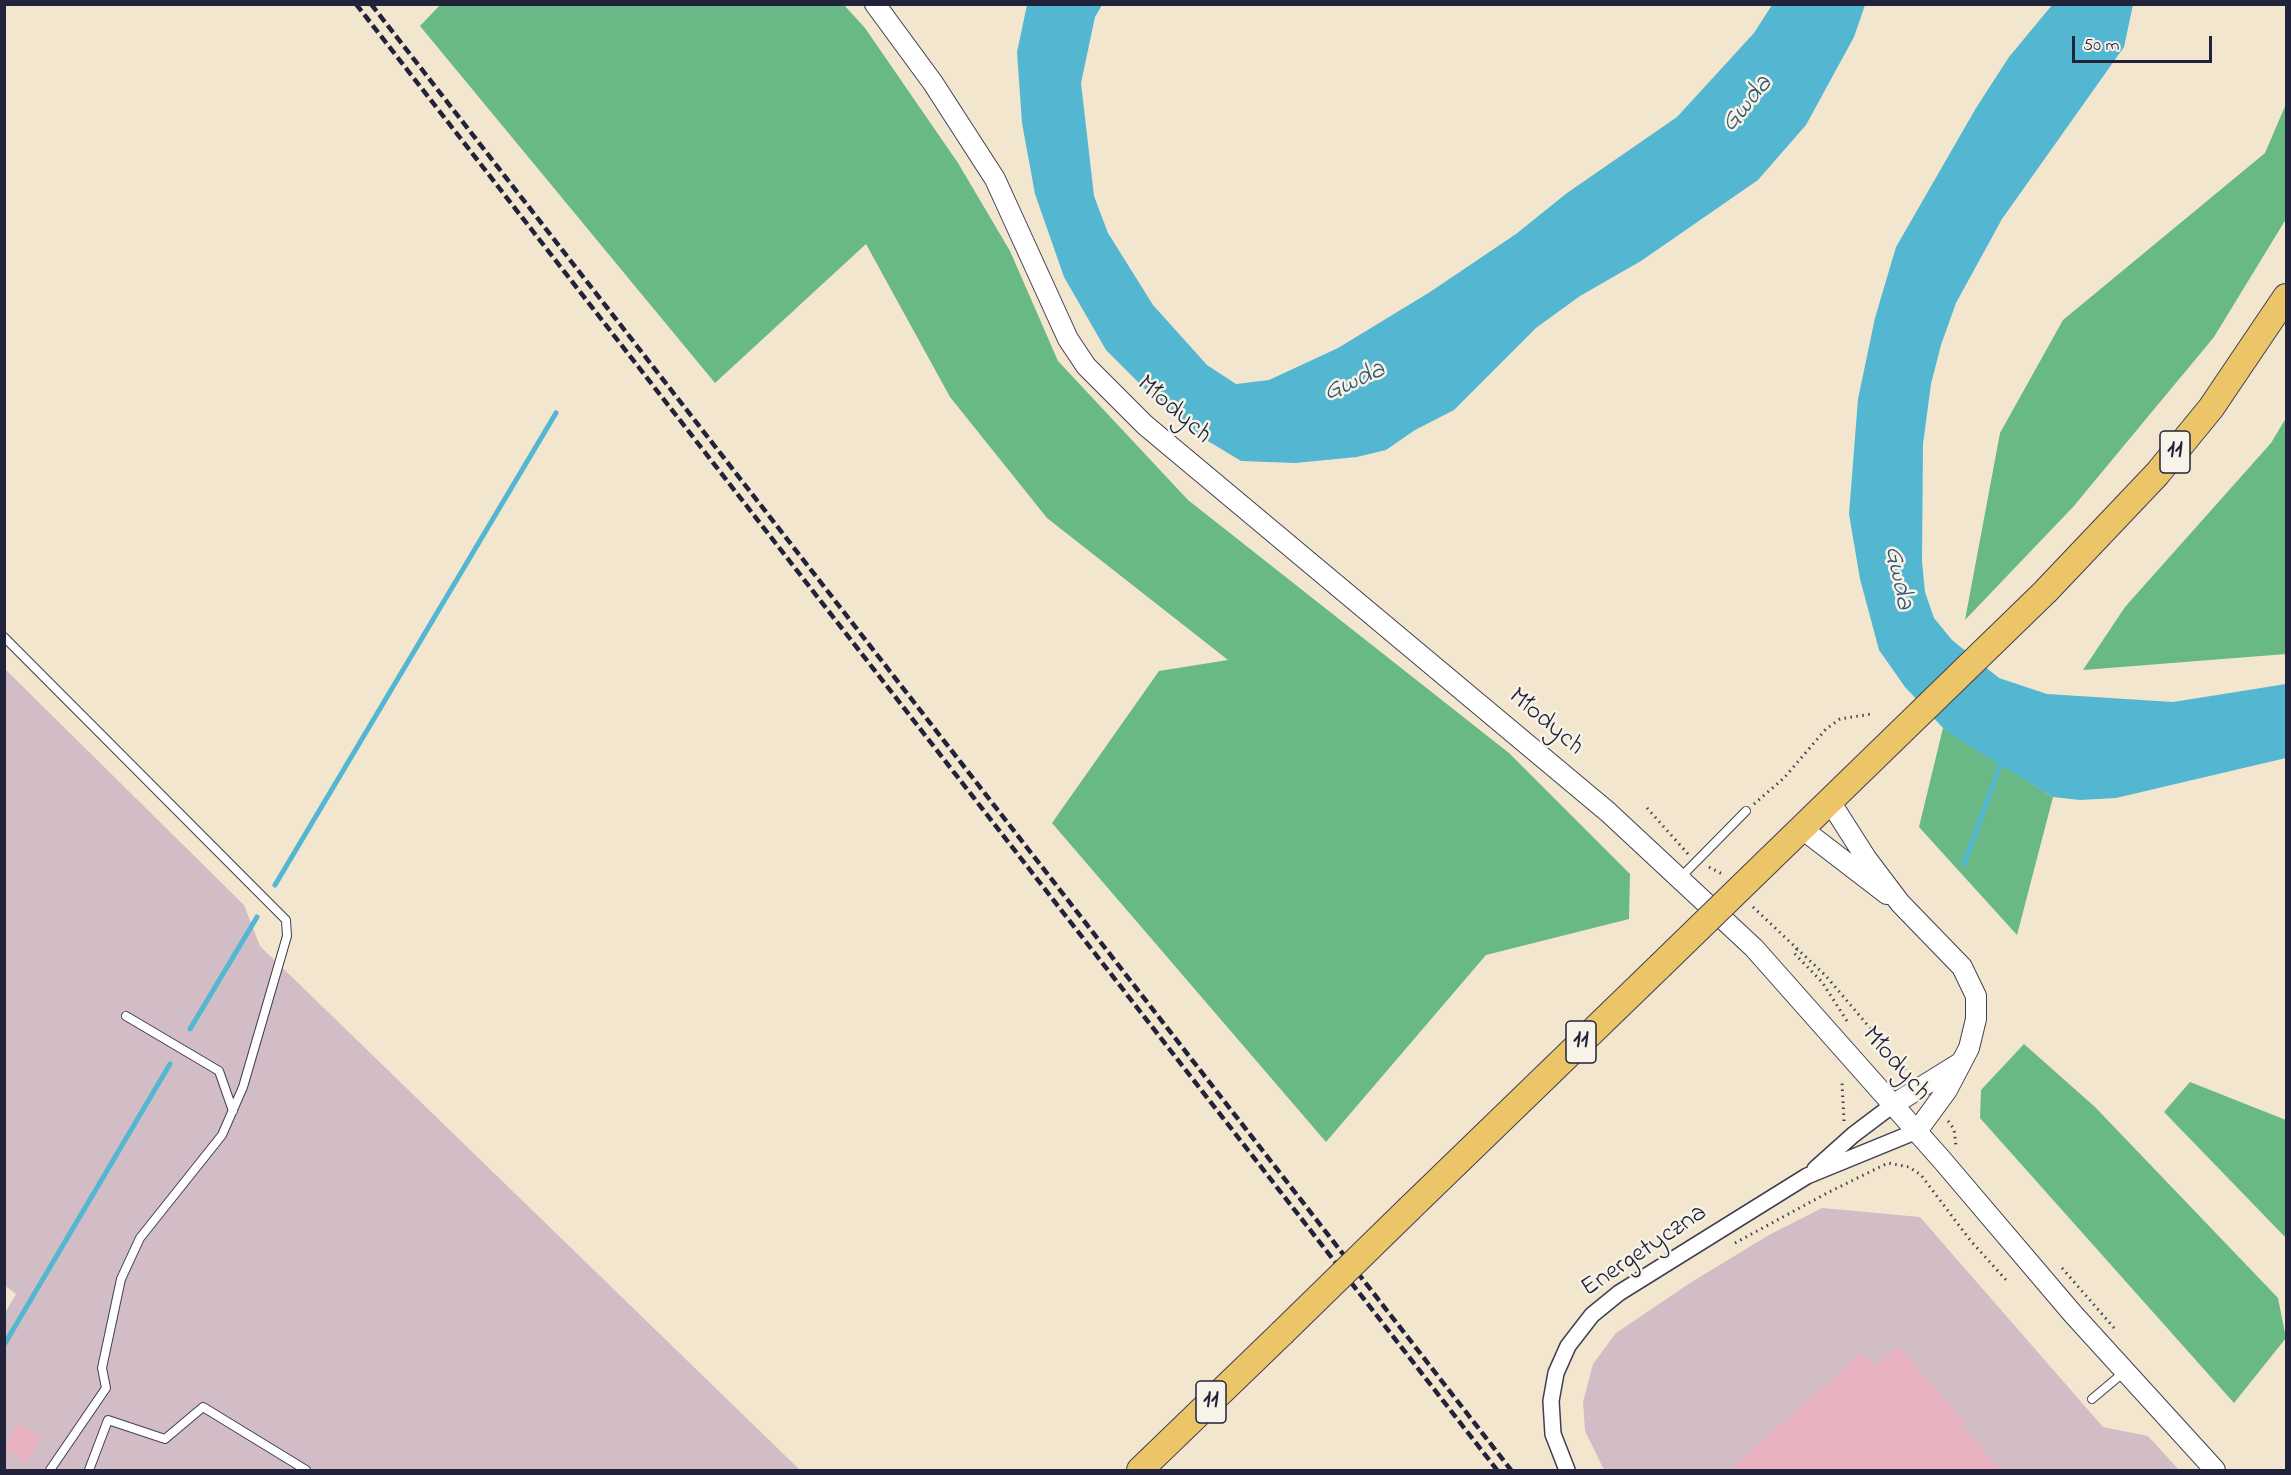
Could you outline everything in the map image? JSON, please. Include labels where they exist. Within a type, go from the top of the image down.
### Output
[{"type":"highway","name":"11","points":[[1140,1470],[2044,592],[2127,507],[2187,437],[2242,364],[2286,297]]},
{"type":"street","name":"Młodych","points":[[875,4],[933,83],[995,179],[1068,339],[1086,366],[1145,425],[1544,756],[1755,948],[1894,1104],[2124,1372],[2215,1470]]},
{"type":"street","points":[[1807,1176],[1917,1131],[1935,1106],[1972,1043],[1976,1019],[1976,996],[1970,981],[1950,953],[1900,903],[1829,800]]},
{"type":"street","points":[[1801,828],[1863,879],[1900,903]]},
{"type":"street","points":[[1807,1176],[1853,1135],[1894,1104],[1962,1061]]},
{"type":"street","name":"Energetyczna","points":[[1566,1470],[1553,1434],[1551,1401],[1556,1373],[1568,1346],[1580,1328],[1619,1293],[1807,1176]]},
{"type":"lane","points":[[4,637],[286,920],[287,936],[260,1035],[222,1135],[140,1238],[121,1279],[102,1368],[106,1388],[50,1470]]},
{"type":"lane","points":[[1680,878],[1746,811]]},
{"type":"lane","points":[[126,1016],[219,1071],[232,1111]]},
{"type":"lane","points":[[2092,1399],[2124,1372]]},
{"type":"lane","points":[[88,1470],[108,1420],[165,1440],[203,1407],[306,1470]]},
{"type":"path","points":[[1746,811],[1784,778],[1826,729],[1840,719],[1871,714]]},
{"type":"path","points":[[1647,808],[1690,856],[1723,875],[1731,884]]},
{"type":"path","points":[[1748,901],[1826,976],[1920,1088]]},
{"type":"path","points":[[1935,1106],[1954,1129],[1956,1149]]},
{"type":"path","points":[[1729,1246],[1888,1163],[1909,1167],[1921,1174],[1970,1240],[2006,1280]]},
{"type":"path","points":[[2057,1263],[2119,1334]]},
{"type":"shaded area","points":[[4,668],[244,905],[260,946],[800,1470],[5,1470],[5,1313],[16,1294],[4,1285]]},
{"type":"shaded area","points":[[1822,1208],[1920,1217],[2103,1427],[2148,1436],[2179,1470],[1604,1470],[1585,1431],[1583,1402],[1593,1364],[1616,1333],[1690,1283],[1769,1235]]},
{"type":"green space","points":[[440,5],[844,5],[865,28],[958,163],[1010,251],[1058,361],[1188,500],[1509,753],[1630,874],[1629,919],[1486,955],[1326,1142],[1052,823],[1159,671],[1228,660],[1047,518],[950,397],[866,244],[715,383],[420,26]]},
{"type":"green space","points":[[2286,104],[2286,219],[2214,337],[2073,507],[1965,620],[2000,433],[2063,320],[2265,153]]},
{"type":"green space","points":[[2286,418],[2286,654],[2083,670],[2125,607],[2271,443]]},
{"type":"green space","points":[[1943,728],[2053,797],[2017,935],[1919,827]]},
{"type":"green space","points":[[2024,1044],[2095,1107],[2278,1298],[2286,1338],[2234,1403],[1980,1118],[1981,1090]]},
{"type":"green space","points":[[2190,1082],[2286,1120],[2286,1238],[2164,1112]]},
{"type":"water","name":"Gwda","points":[[1027,5],[1102,5],[1095,17],[1081,83],[1094,196],[1108,233],[1153,305],[1207,365],[1236,384],[1269,380],[1338,348],[1430,292],[1516,234],[1567,193],[1677,117],[1754,33],[1772,5],[1865,5],[1854,37],[1806,125],[1758,180],[1641,261],[1580,296],[1536,328],[1454,410],[1415,430],[1386,450],[1357,457],[1295,463],[1241,461],[1198,435],[1159,403],[1106,350],[1064,277],[1035,194],[1022,123],[1017,52]]},
{"type":"water","name":"Gwda","points":[[2052,5],[2133,5],[2124,47],[2002,219],[1956,303],[1941,345],[1931,384],[1923,444],[1922,561],[1925,592],[1934,618],[1952,640],[1999,678],[2047,694],[2173,702],[2286,684],[2286,758],[2116,798],[2080,800],[2053,797],[1943,728],[1905,687],[1879,650],[1860,579],[1849,514],[1858,399],[1875,318],[1896,247],[1976,108],[2009,57]]},
{"type":"building","points":[[1898,1346],[1966,1423],[1962,1426],[2001,1470],[1729,1470],[1862,1353],[1874,1367]]},
{"type":"building","points":[[19,1423],[42,1438],[26,1462],[4,1447]]},
{"type":"waterway","points":[[275,885],[556,413]]},
{"type":"waterway","points":[[1964,864],[2000,766]]},
{"type":"waterway","points":[[190,1029],[257,917]]},
{"type":"waterway","points":[[4,1345],[170,1064]]},
{"type":"railway","points":[[356,4],[1497,1470]]},
{"type":"railway","points":[[371,4],[1511,1470]]}]
